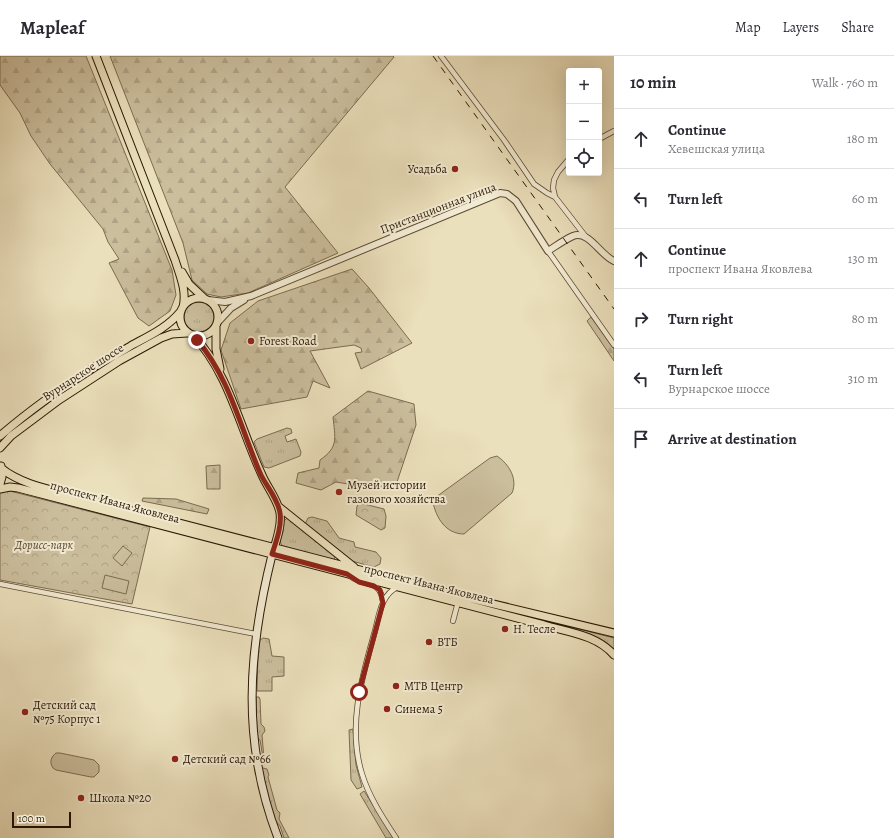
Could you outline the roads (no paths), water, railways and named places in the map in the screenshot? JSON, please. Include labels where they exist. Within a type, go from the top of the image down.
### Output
[{"type":"main road","points":[[96,56],[175,260],[185,296],[180,323],[211,357],[222,378],[262,475],[279,507],[281,518],[265,583],[256,634],[252,677],[252,723],[255,750],[264,793],[278,838]]},
{"type":"main road","points":[[175,260],[189,284],[216,307],[219,317],[217,325],[216,349],[222,378]]},
{"type":"main road","points":[[182,309],[191,300],[200,298],[206,299]]},
{"type":"main road","name":"Вурнарское шоссе","points":[[0,436],[56,397],[164,328],[176,318],[182,309]]},
{"type":"main road","points":[[190,334],[198,337],[208,335],[217,325]]},
{"type":"main road","name":"Вурнарское шоссе","points":[[113,360],[172,334],[190,334]]},
{"type":"main road","name":"Вурнарское шоссе","points":[[0,448],[4,442],[56,397]]},
{"type":"main road","points":[[0,484],[2,477],[1,466]]},
{"type":"main road","name":"проспект Ивана Яковлева","points":[[1,466],[16,478],[49,489],[273,551],[347,574],[589,637],[601,644],[614,655]]},
{"type":"main road","name":"проспект Ивана Яковлева","points":[[0,489],[10,487],[18,488],[273,551],[357,569],[487,603],[614,633]]},
{"type":"main road","points":[[279,507],[357,569]]},
{"type":"street","points":[[441,56],[504,140],[534,184],[555,197]]},
{"type":"street","points":[[602,137],[614,131]]},
{"type":"street","points":[[566,163],[558,172],[554,180],[553,188],[555,197],[579,233],[586,237],[602,254],[614,261]]},
{"type":"street","name":"Пристанционная улица","points":[[217,325],[231,308],[251,296],[500,193],[508,194],[516,201],[548,251],[614,345]]},
{"type":"street","points":[[548,251],[579,233]]},
{"type":"street","name":"Пристанционная улица","points":[[206,299],[225,302],[251,296]]},
{"type":"street","points":[[347,574],[359,582],[380,590],[383,603]]},
{"type":"street","points":[[0,584],[256,634]]},
{"type":"street","points":[[396,838],[373,800],[365,783],[359,764],[355,718],[358,698],[383,603],[390,591],[398,587]]},
{"type":"street","points":[[453,621],[458,602]]},
{"type":"railway","points":[[433,56],[614,309]]},
{"type":"place","name":"Усадьба","points":[[455,169]]},
{"type":"place","name":"Forest Road","points":[[251,341]]},
{"type":"place","name":"Музей истории газового хозяйства","points":[[339,492]]},
{"type":"place","name":"Н. Тесле","points":[[505,629]]},
{"type":"place","name":"ВТБ","points":[[429,642]]},
{"type":"place","name":"МТВ Центр","points":[[396,686]]},
{"type":"place","name":"Синема 5","points":[[387,709]]},
{"type":"place","name":"Детский сад №75 Корпус 1","points":[[25,712]]},
{"type":"place","name":"Детский сад №66","points":[[175,759]]},
{"type":"place","name":"Школа №20","points":[[81,798]]},
{"type":"park label","name":"Дорисс-парк","points":[[44,545]]}]
